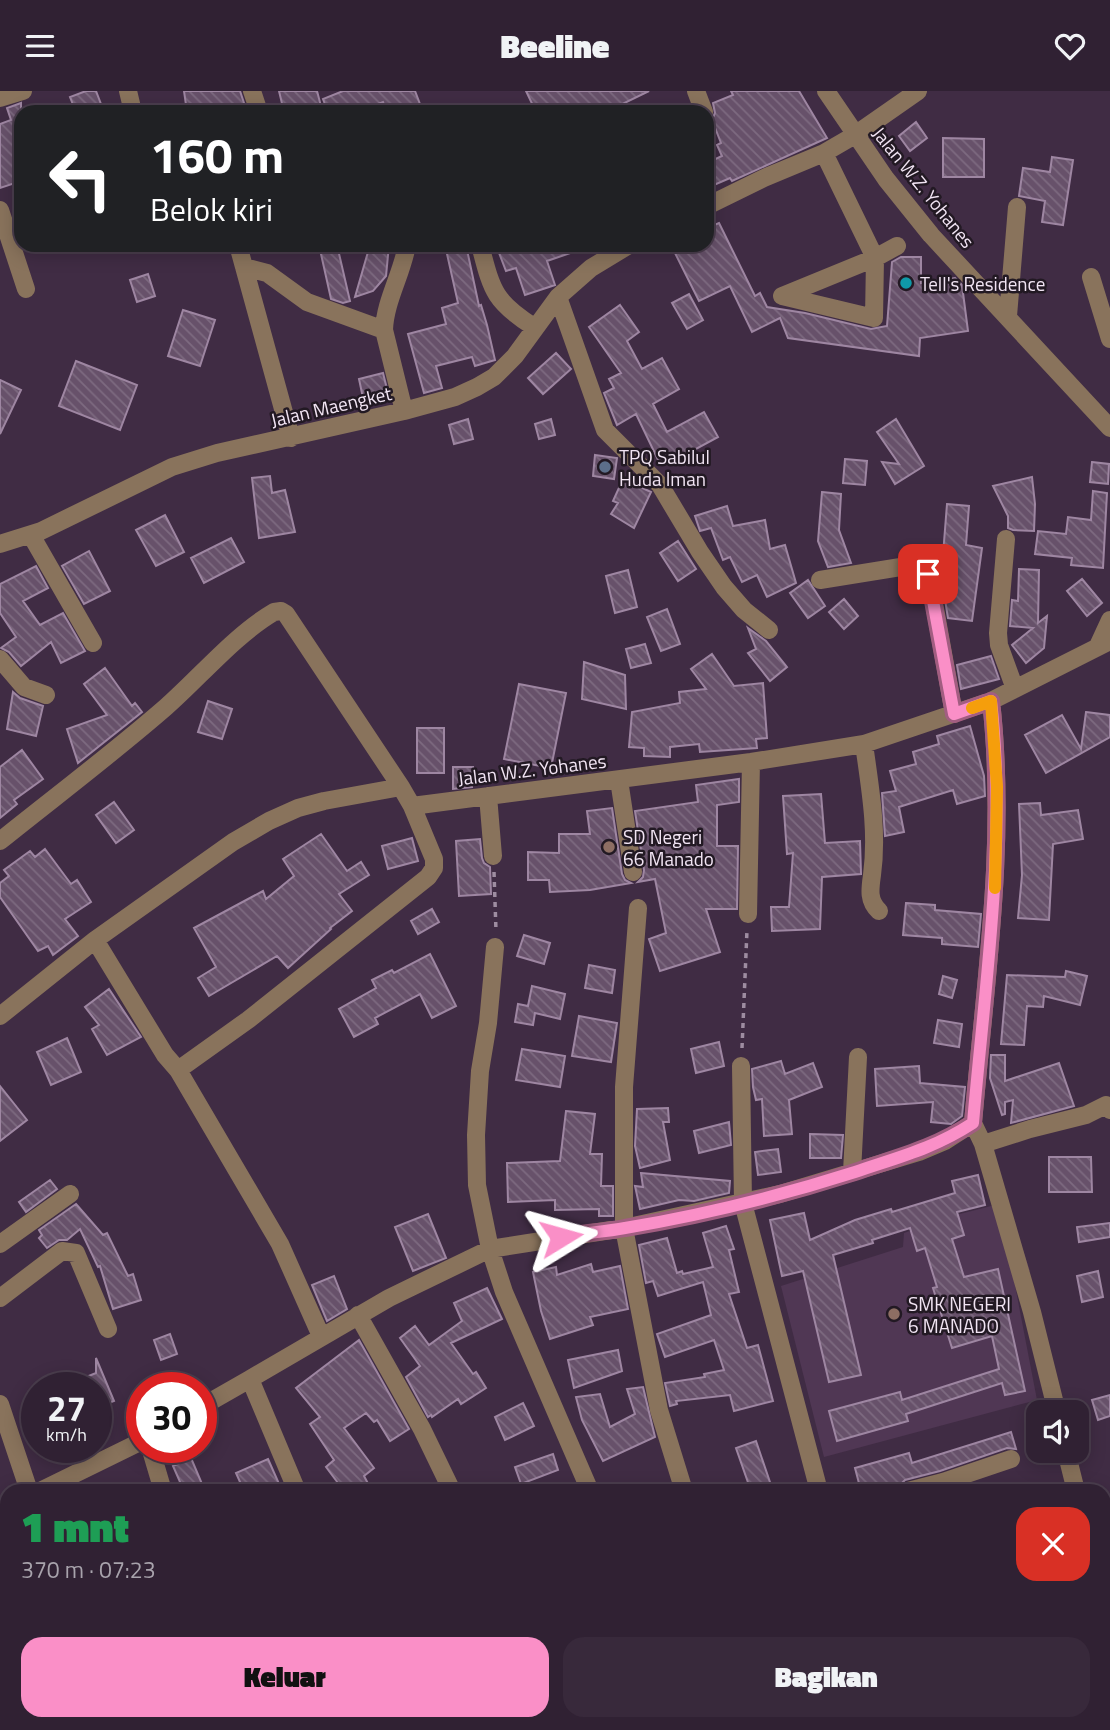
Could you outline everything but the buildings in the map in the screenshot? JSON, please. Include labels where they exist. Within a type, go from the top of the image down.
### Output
[{"type":"street","points":[[0,98],[23,91]]},
{"type":"street","name":"Jalan W.Z. Yohanes","points":[[826,91],[886,180],[931,235],[1110,428]]},
{"type":"street","points":[[714,202],[824,153],[918,91]]},
{"type":"street","points":[[824,153],[875,258],[874,318],[782,296],[875,258],[897,246]]},
{"type":"street","points":[[1007,316],[1017,207]]},
{"type":"street","points":[[0,210],[26,289]]},
{"type":"street","points":[[241,252],[291,438]]},
{"type":"street","points":[[404,411],[384,330],[388,304],[398,281],[405,252]]},
{"type":"street","points":[[482,252],[489,280],[501,303],[511,313],[534,327]]},
{"type":"street","name":"Jalan Maengket","points":[[0,544],[31,535],[172,467],[217,453],[291,438],[455,397],[494,377],[514,356],[558,297],[591,268],[617,252]]},
{"type":"street","points":[[244,267],[267,273],[307,302],[384,330]]},
{"type":"street","points":[[1091,277],[1110,339]]},
{"type":"street","points":[[558,297],[605,431],[660,485],[724,587],[744,610],[769,630]]},
{"type":"street","points":[[31,535],[93,643]]},
{"type":"street","points":[[1006,539],[998,633],[999,645],[1015,689]]},
{"type":"street","points":[[820,580],[914,565],[925,571],[930,581],[954,714]]},
{"type":"street","points":[[0,841],[97,767],[219,657],[274,612],[281,611],[286,614],[401,787],[434,859],[434,868],[428,877],[248,1020],[178,1070]]},
{"type":"street","name":"Jalan W.Z. Yohanes","points":[[412,806],[751,762],[864,744],[991,701],[1015,689],[1104,643],[1110,620]]},
{"type":"street","points":[[0,659],[24,687],[46,695]]},
{"type":"street","points":[[991,701],[997,787],[996,869],[973,1123],[983,1144],[1032,1312],[1054,1400]]},
{"type":"street","points":[[864,744],[876,833],[870,892],[873,905],[879,911]]},
{"type":"street","points":[[748,914],[751,762]]},
{"type":"street","points":[[619,780],[633,872]]},
{"type":"street","points":[[0,1016],[95,940],[233,842],[269,821],[298,808],[324,801],[401,787]]},
{"type":"street","points":[[488,796],[493,856]]},
{"type":"street","points":[[638,908],[624,1087],[624,1228],[659,1410],[682,1484]]},
{"type":"street","points":[[95,940],[158,1044],[178,1070],[280,1244],[321,1336]]},
{"type":"street","points":[[495,947],[488,1023],[480,1071],[476,1135],[477,1185],[490,1249],[504,1292],[587,1484]]},
{"type":"street","points":[[852,1172],[858,1057]]},
{"type":"street","points":[[741,1066],[743,1203],[817,1484]]},
{"type":"street","points":[[983,1144],[1086,1115],[1106,1105],[1110,1110]]},
{"type":"street","points":[[217,1398],[358,1315],[490,1249],[624,1228],[743,1203],[852,1172],[945,1141],[973,1123]]},
{"type":"street","points":[[0,1244],[70,1194]]},
{"type":"street","points":[[0,1298],[62,1251],[71,1251],[76,1253],[108,1329]]},
{"type":"street","points":[[358,1315],[422,1429],[449,1484]]},
{"type":"street","points":[[250,1379],[294,1484]]},
{"type":"street","points":[[0,1404],[27,1484]]},
{"type":"street","points":[[54,1484],[126,1449]]},
{"type":"street","points":[[935,1484],[1011,1459]]},
{"type":"street","points":[[155,1463],[161,1484]]},
{"type":"street","points":[[1069,1463],[1074,1484]]},
{"type":"path","points":[[493,856],[496,886],[495,947]]},
{"type":"path","points":[[741,1066],[748,914]]},
{"type":"shaded area","name":"SMK NEGERI 6 MANADO","points":[[1007,1202],[1030,1271],[1013,1275],[1037,1400],[1026,1400],[1026,1403],[824,1457],[781,1286],[903,1247],[904,1233],[952,1216]],"holes":[[[959,1219],[964,1235],[917,1250],[912,1234]],[[997,1269],[1024,1391],[1005,1395],[978,1274]],[[837,1275],[861,1374],[829,1382]],[[962,1279],[980,1339],[953,1348],[933,1288]],[[899,1392],[908,1421],[837,1440],[829,1411]]]},
{"type":"slow traffic","points":[[972,708],[991,701],[997,787],[995,888]]},
{"type":"place","name":"Tell's Residence","points":[[906,283]]},
{"type":"place","name":"TPQ Sabilul Huda Iman","points":[[605,467]]},
{"type":"place","name":"SD Negeri 66 Manado","points":[[609,847]]},
{"type":"place","name":"SMK NEGERI 6 MANADO","points":[[894,1314]]},
{"type":"route","points":[[561,1237],[670,1219],[818,1184],[945,1141],[973,1123],[996,869],[997,787],[994,731],[991,701],[954,714],[928,574]]}]
